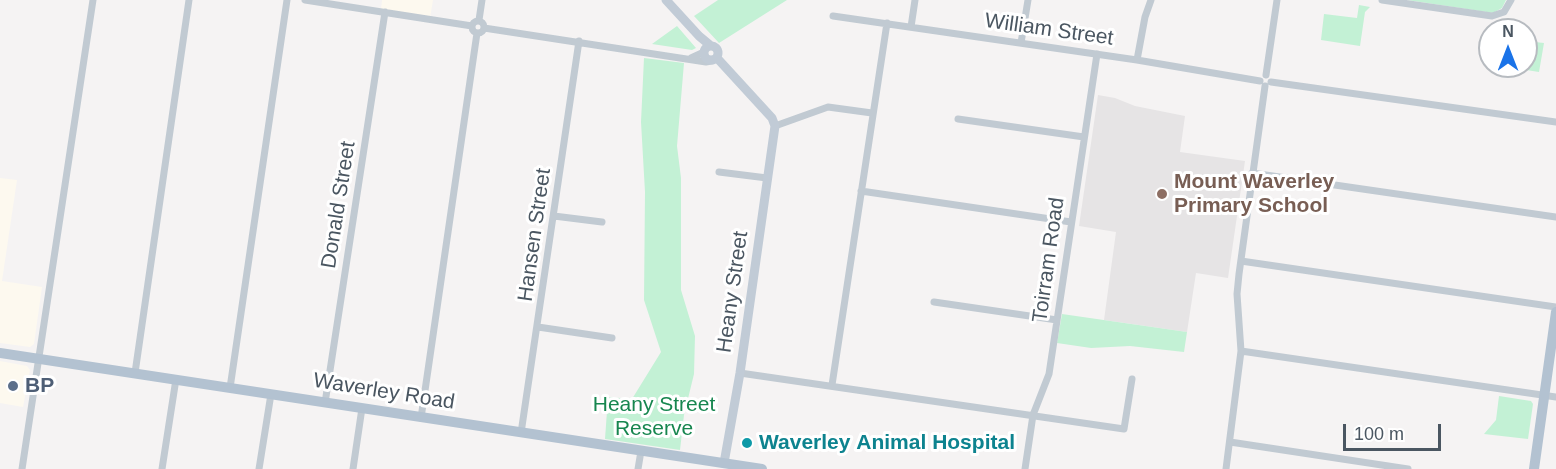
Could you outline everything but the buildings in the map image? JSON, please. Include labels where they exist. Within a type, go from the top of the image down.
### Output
[{"type":"main road","points":[[1534,469],[1556,312]]},
{"type":"main road","name":"Waverley Road","points":[[0,353],[641,451],[724,466],[762,469]]},
{"type":"street","points":[[22,469],[93,0]]},
{"type":"street","points":[[135,373],[189,0]]},
{"type":"street","points":[[230,388],[287,0]]},
{"type":"street","points":[[305,0],[472,26]]},
{"type":"street","points":[[479,20],[482,0]]},
{"type":"street","points":[[666,0],[699,36],[706,49]]},
{"type":"street","points":[[911,27],[915,0]]},
{"type":"street","points":[[1021,43],[1028,0]]},
{"type":"street","points":[[1137,60],[1144,17],[1150,0]]},
{"type":"street","points":[[1226,469],[1241,351],[1237,294],[1277,0]]},
{"type":"street","points":[[1382,0],[1492,16],[1504,12],[1511,0]]},
{"type":"street","name":"Donald Street","points":[[326,403],[385,12]]},
{"type":"street","name":"William Street","points":[[833,16],[1556,122]]},
{"type":"street","points":[[472,26],[479,20]]},
{"type":"street","points":[[477,33],[482,32],[484,28],[483,22],[479,20]]},
{"type":"street","points":[[832,385],[886,23]]},
{"type":"street","points":[[472,26],[473,31],[477,33]]},
{"type":"street","points":[[484,28],[706,62],[714,59],[718,54],[717,49],[706,49],[688,58]]},
{"type":"street","points":[[421,418],[477,33]]},
{"type":"street","name":"Hansen Street","points":[[521,433],[555,216],[579,41]]},
{"type":"street","name":"Toirram Road","points":[[1025,469],[1033,415],[1049,374],[1097,54]]},
{"type":"street","points":[[714,59],[772,118],[775,126],[828,107],[872,113]]},
{"type":"street","points":[[958,119],[1084,137]]},
{"type":"street","name":"Heany Street","points":[[724,466],[740,373],[775,126]]},
{"type":"street","points":[[719,172],[767,178]]},
{"type":"street","points":[[1252,173],[1556,217]]},
{"type":"street","points":[[861,191],[1071,222]]},
{"type":"street","points":[[555,216],[602,222]]},
{"type":"street","points":[[1241,261],[1556,307]]},
{"type":"street","points":[[934,302],[1057,320]]},
{"type":"street","points":[[538,327],[612,338]]},
{"type":"street","points":[[1241,351],[1556,397]]},
{"type":"street","points":[[740,373],[1124,429],[1132,379]]},
{"type":"street","points":[[162,469],[176,379]]},
{"type":"street","points":[[259,469],[271,394]]},
{"type":"street","points":[[353,469],[362,408]]},
{"type":"street","points":[[1230,442],[1408,469]]},
{"type":"street","points":[[638,469],[641,451]]},
{"type":"shaded area","points":[[382,0],[433,0],[430,18],[381,10]]},
{"type":"shaded area","name":"Mount Waverley Primary School","points":[[1098,95],[1115,98],[1135,106],[1185,116],[1180,152],[1245,161],[1228,278],[1196,273],[1187,332],[1104,320],[1116,232],[1079,226]]},
{"type":"shaded area","points":[[0,178],[17,180],[2,281],[42,287],[34,344],[30,347],[0,343]]},
{"type":"shaded area","name":"BP","points":[[0,361],[27,366],[30,370],[23,407],[0,403]]},
{"type":"green space","points":[[718,0],[787,0],[719,43],[694,16]]},
{"type":"green space","points":[[1407,0],[1506,0],[1502,8],[1493,13]]},
{"type":"green space","points":[[1359,5],[1370,7],[1365,12],[1360,46],[1321,40],[1324,14],[1357,18]]},
{"type":"green space","points":[[677,26],[696,48],[692,50],[652,44]]},
{"type":"green space","points":[[1538,42],[1544,43],[1538,72]]},
{"type":"green space","name":"Heany Street Reserve","points":[[644,58],[684,63],[677,146],[681,178],[681,290],[695,336],[694,374],[684,415],[680,450],[605,439],[608,397],[632,399],[661,352],[644,300],[645,192],[641,122]]},
{"type":"green space","points":[[1062,314],[1187,332],[1184,352],[1130,346],[1091,348],[1057,343]]},
{"type":"green space","points":[[1499,396],[1531,401],[1533,404],[1528,439],[1484,434],[1496,420]]},
{"type":"place","name":"Mount Waverley Primary School","points":[[1162,194]]},
{"type":"place","name":"BP","points":[[13,386]]},
{"type":"place","name":"Waverley Animal Hospital","points":[[747,443]]}]
